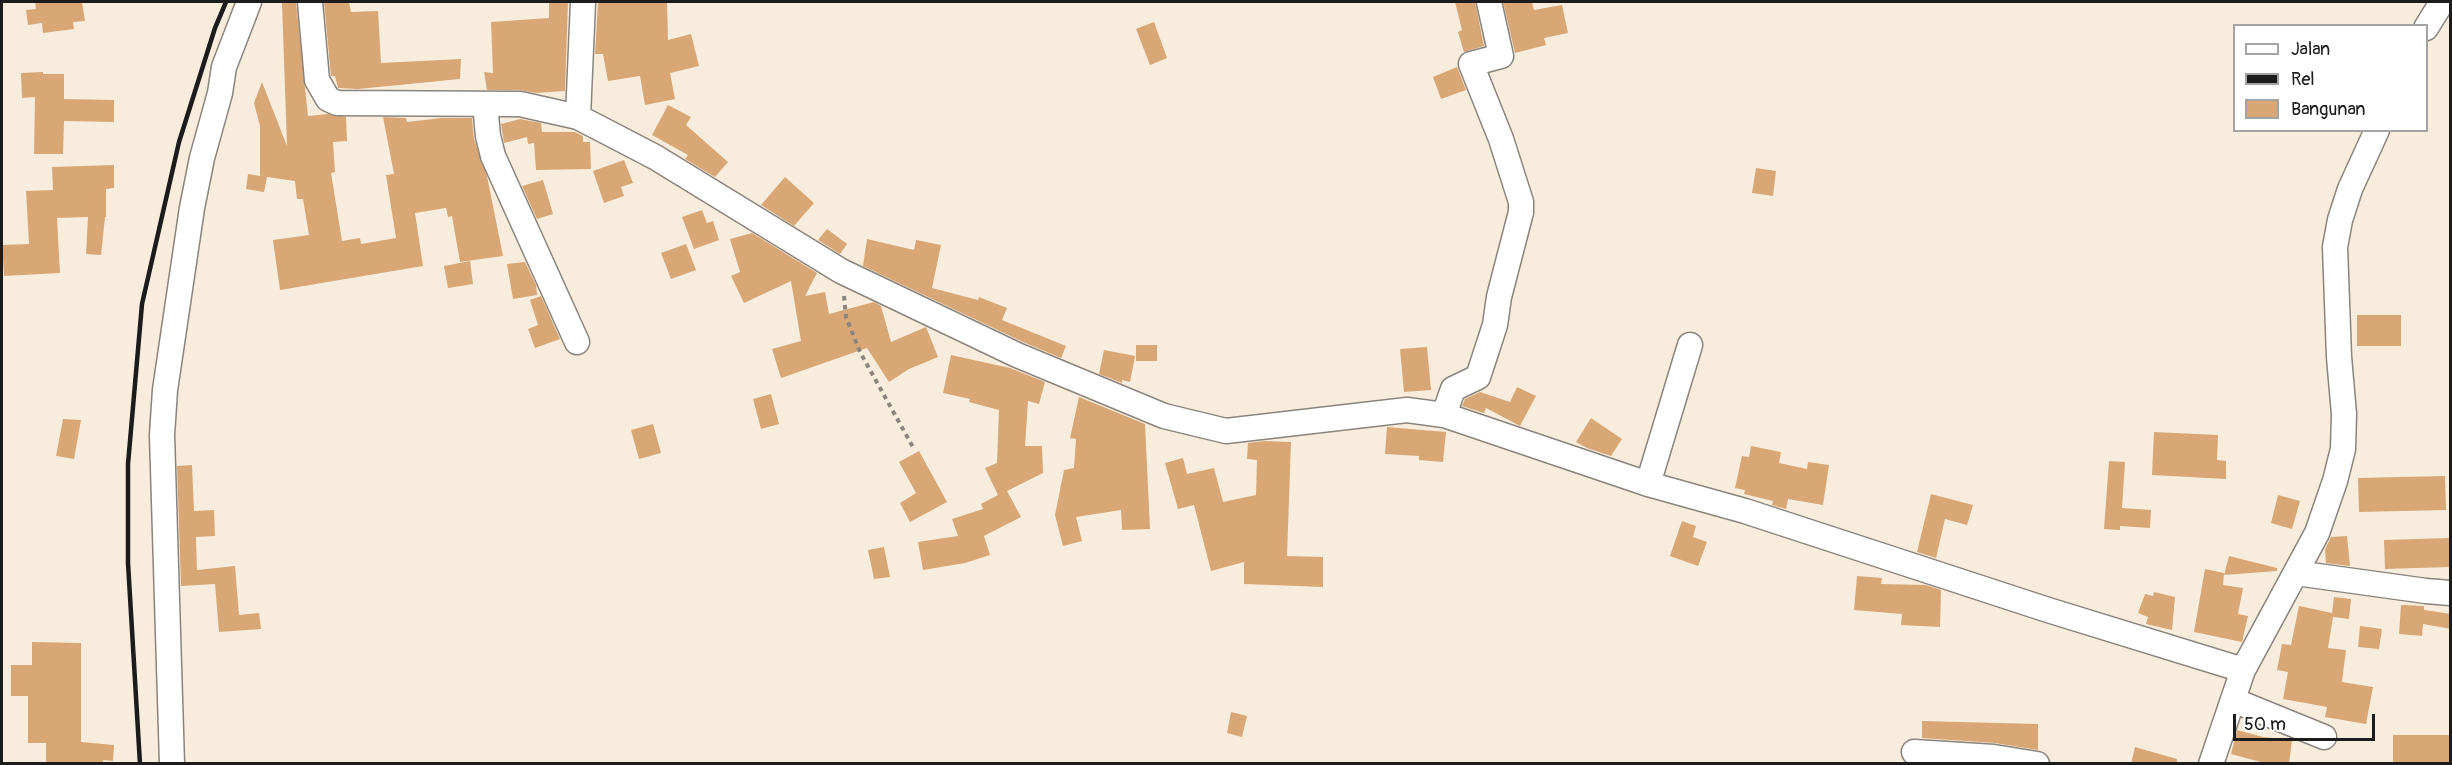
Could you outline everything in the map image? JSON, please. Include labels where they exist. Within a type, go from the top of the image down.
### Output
[{"type":"street","points":[[172,764],[162,447],[165,390],[192,208],[202,158],[220,93],[224,67],[249,2]]},
{"type":"street","points":[[310,2],[317,80],[328,99],[337,103],[520,104],[578,117],[654,157],[841,271],[1017,355],[1164,416],[1226,432],[1407,410],[1444,415],[1648,484],[1745,511],[2048,610],[2243,670]]},
{"type":"street","points":[[578,117],[583,2]]},
{"type":"street","points":[[1444,415],[1453,389],[1478,377],[1495,325],[1499,297],[1521,212],[1521,202],[1501,139],[1471,64],[1501,56],[1489,2]]},
{"type":"street","points":[[2428,26],[2442,2]]},
{"type":"street","points":[[485,104],[488,136],[493,156],[577,342]]},
{"type":"street","points":[[2211,764],[2243,670],[2317,533],[2335,481],[2343,449],[2344,414],[2338,357],[2335,247],[2340,220],[2350,189],[2376,132]]},
{"type":"street","points":[[1648,484],[1690,345]]},
{"type":"street","points":[[2296,573],[2451,593]]},
{"type":"street","points":[[2233,700],[2324,737]]},
{"type":"street","points":[[1914,752],[1994,757],[2037,764]]},
{"type":"path","points":[[841,271],[846,317],[860,352],[914,449]]},
{"type":"building","points":[[35,2],[82,2],[85,21],[73,22],[74,29],[43,33],[42,23],[28,25],[26,10],[36,9]]},
{"type":"building","points":[[296,2],[308,116],[328,114],[346,117],[347,141],[333,142],[335,172],[331,173],[342,241],[360,238],[361,244],[396,238],[386,175],[394,174],[383,117],[406,118],[407,122],[441,118],[472,118],[474,139],[487,176],[503,256],[460,262],[452,216],[448,217],[446,208],[415,213],[423,266],[280,290],[273,240],[309,235],[303,199],[297,199],[295,181],[267,177],[264,192],[246,189],[248,174],[260,176],[260,126],[254,103],[262,82],[287,146],[282,3]]},
{"type":"building","points":[[324,2],[349,2],[351,12],[378,11],[381,63],[461,59],[460,79],[358,89],[338,88],[335,76],[331,76]]},
{"type":"building","points":[[549,2],[568,2],[565,91],[536,93],[520,90],[487,90],[484,72],[493,73],[491,22],[549,18]]},
{"type":"building","points":[[598,2],[667,2],[668,40],[691,34],[699,66],[670,73],[675,99],[645,105],[640,76],[608,81],[603,54],[595,54]]},
{"type":"building","points":[[1455,2],[1475,2],[1484,46],[1464,52],[1458,32],[1462,30]]},
{"type":"building","points":[[1503,2],[1532,2],[1534,10],[1562,5],[1568,33],[1544,38],[1546,45],[1515,53]]},
{"type":"building","points":[[1154,22],[1167,58],[1150,65],[1136,29]]},
{"type":"building","points":[[1457,67],[1466,90],[1441,99],[1433,77]]},
{"type":"building","points":[[43,72],[43,74],[64,74],[64,99],[114,100],[114,122],[64,121],[63,154],[34,154],[35,97],[22,98],[21,73]]},
{"type":"building","points":[[668,105],[691,117],[686,125],[728,162],[715,177],[685,159],[688,155],[652,135]]},
{"type":"building","points":[[520,119],[541,123],[542,132],[575,132],[583,136],[583,142],[590,142],[591,169],[536,170],[534,143],[528,144],[527,137],[504,143],[501,124]]},
{"type":"building","points":[[624,160],[633,183],[621,187],[624,196],[604,203],[593,171]]},
{"type":"building","points":[[114,165],[114,188],[106,189],[106,217],[101,255],[86,254],[88,217],[57,218],[60,273],[4,276],[2,245],[29,244],[26,191],[53,190],[52,167]]},
{"type":"building","points":[[1756,168],[1776,171],[1773,196],[1752,193]]},
{"type":"building","points":[[785,177],[814,203],[794,226],[761,205]]},
{"type":"building","points":[[543,180],[553,214],[537,219],[522,186]]},
{"type":"building","points":[[702,210],[707,223],[713,221],[719,240],[694,249],[682,217]]},
{"type":"building","points":[[827,229],[847,244],[840,254],[818,240]]},
{"type":"building","points":[[752,233],[817,273],[805,296],[825,292],[829,314],[874,302],[881,306],[891,342],[926,327],[938,357],[909,369],[889,382],[867,348],[781,378],[772,349],[801,341],[791,281],[744,303],[731,276],[740,272],[730,239]]},
{"type":"building","points":[[867,239],[914,250],[916,240],[941,245],[932,288],[978,300],[979,297],[1007,308],[1002,320],[1066,346],[1061,358],[863,266]]},
{"type":"building","points":[[686,244],[696,270],[671,279],[661,253]]},
{"type":"building","points":[[470,261],[473,284],[448,288],[444,266]]},
{"type":"building","points":[[525,262],[536,285],[537,295],[513,299],[507,264]]},
{"type":"building","points":[[541,296],[560,339],[535,348],[528,329],[538,325],[530,300]]},
{"type":"building","points":[[2357,315],[2401,315],[2401,346],[2357,346]]},
{"type":"building","points":[[1136,345],[1157,345],[1157,361],[1136,361]]},
{"type":"building","points":[[1427,347],[1431,390],[1404,392],[1400,349]]},
{"type":"building","points":[[1104,350],[1135,356],[1130,382],[1122,380],[1122,383],[1099,374]]},
{"type":"building","points":[[951,355],[1010,368],[1045,382],[1039,404],[1028,401],[1025,446],[1042,446],[1043,473],[1007,491],[1021,517],[984,536],[990,555],[965,563],[923,570],[918,542],[958,536],[952,519],[983,509],[981,504],[998,495],[985,468],[997,463],[999,410],[969,402],[970,399],[943,393]]},
{"type":"building","points":[[1517,387],[1536,396],[1520,426],[1486,408],[1484,413],[1462,406],[1465,399],[1480,392],[1510,402]]},
{"type":"building","points":[[771,394],[779,424],[761,429],[753,399]]},
{"type":"building","points":[[1079,397],[1145,424],[1150,529],[1122,530],[1121,510],[1076,517],[1082,541],[1063,546],[1055,515],[1064,470],[1074,468],[1076,439],[1070,438]]},
{"type":"building","points":[[1591,418],[1622,439],[1611,456],[1576,442]]},
{"type":"building","points":[[63,419],[81,420],[74,459],[56,456]]},
{"type":"building","points":[[653,424],[661,453],[639,459],[631,430]]},
{"type":"building","points":[[1387,427],[1446,432],[1443,462],[1419,460],[1419,456],[1385,454]]},
{"type":"building","points":[[2154,432],[2218,435],[2217,460],[2226,461],[2226,479],[2152,475]]},
{"type":"building","points":[[1291,442],[1287,556],[1323,557],[1323,587],[1244,584],[1244,562],[1211,571],[1194,505],[1178,509],[1165,463],[1183,458],[1187,474],[1214,468],[1223,502],[1256,495],[1257,460],[1247,459],[1248,443]]},
{"type":"building","points":[[1751,446],[1781,452],[1779,463],[1807,469],[1808,462],[1829,465],[1823,505],[1788,499],[1786,509],[1772,505],[1773,501],[1744,494],[1745,490],[1735,488],[1742,456],[1749,457]]},
{"type":"building","points":[[919,451],[947,502],[910,522],[900,503],[916,493],[899,462]]},
{"type":"building","points":[[2109,461],[2125,462],[2122,508],[2151,510],[2150,528],[2120,526],[2120,530],[2104,529]]},
{"type":"building","points":[[192,465],[194,511],[214,510],[215,536],[196,537],[197,570],[235,566],[239,615],[259,613],[261,629],[219,632],[215,584],[181,586],[177,466]]},
{"type":"building","points":[[2445,476],[2446,510],[2359,512],[2358,478]]},
{"type":"building","points":[[1931,494],[1973,505],[1967,525],[1945,519],[1936,558],[1917,552]]},
{"type":"building","points":[[2278,495],[2300,501],[2292,529],[2271,523]]},
{"type":"building","points":[[1682,521],[1696,526],[1693,537],[1707,542],[1698,566],[1670,556]]},
{"type":"building","points":[[2347,536],[2350,566],[2326,563],[2325,549],[2331,537]]},
{"type":"building","points":[[2449,538],[2450,567],[2385,569],[2384,540]]},
{"type":"building","points":[[884,547],[890,577],[874,579],[868,550]]},
{"type":"building","points":[[2229,556],[2277,568],[2277,571],[2224,575]]},
{"type":"building","points":[[2205,569],[2224,573],[2223,585],[2243,588],[2238,614],[2248,616],[2242,642],[2194,632]]},
{"type":"building","points":[[1857,576],[1882,578],[1881,584],[1926,585],[1941,590],[1940,627],[1901,625],[1902,614],[1854,610]]},
{"type":"building","points":[[2154,592],[2175,597],[2172,630],[2146,624],[2148,617],[2138,613],[2145,594],[2153,596]]},
{"type":"building","points":[[2334,597],[2351,599],[2349,619],[2333,617],[2328,648],[2346,650],[2342,682],[2373,687],[2366,724],[2325,717],[2327,707],[2283,699],[2288,672],[2277,670],[2282,644],[2291,645],[2299,606],[2332,613]]},
{"type":"building","points":[[2401,605],[2424,606],[2424,610],[2451,614],[2451,629],[2423,624],[2422,636],[2399,634]]},
{"type":"building","points":[[2360,626],[2382,629],[2379,649],[2358,647]]},
{"type":"building","points":[[32,642],[81,643],[81,742],[114,745],[113,761],[103,760],[103,764],[46,764],[46,743],[28,743],[28,696],[11,696],[11,665],[32,665]]},
{"type":"building","points":[[1231,712],[1247,716],[1242,737],[1227,733]]},
{"type":"building","points":[[1922,721],[2038,724],[2038,750],[1995,743],[1922,738]]},
{"type":"building","points":[[2237,730],[2263,737],[2292,740],[2289,764],[2268,764],[2231,754]]},
{"type":"building","points":[[2393,735],[2451,735],[2451,764],[2393,764]]},
{"type":"building","points":[[2135,747],[2177,759],[2177,764],[2131,764]]},
{"type":"railway","points":[[140,764],[128,563],[128,464],[142,304],[179,142],[215,28],[226,2]]}]
